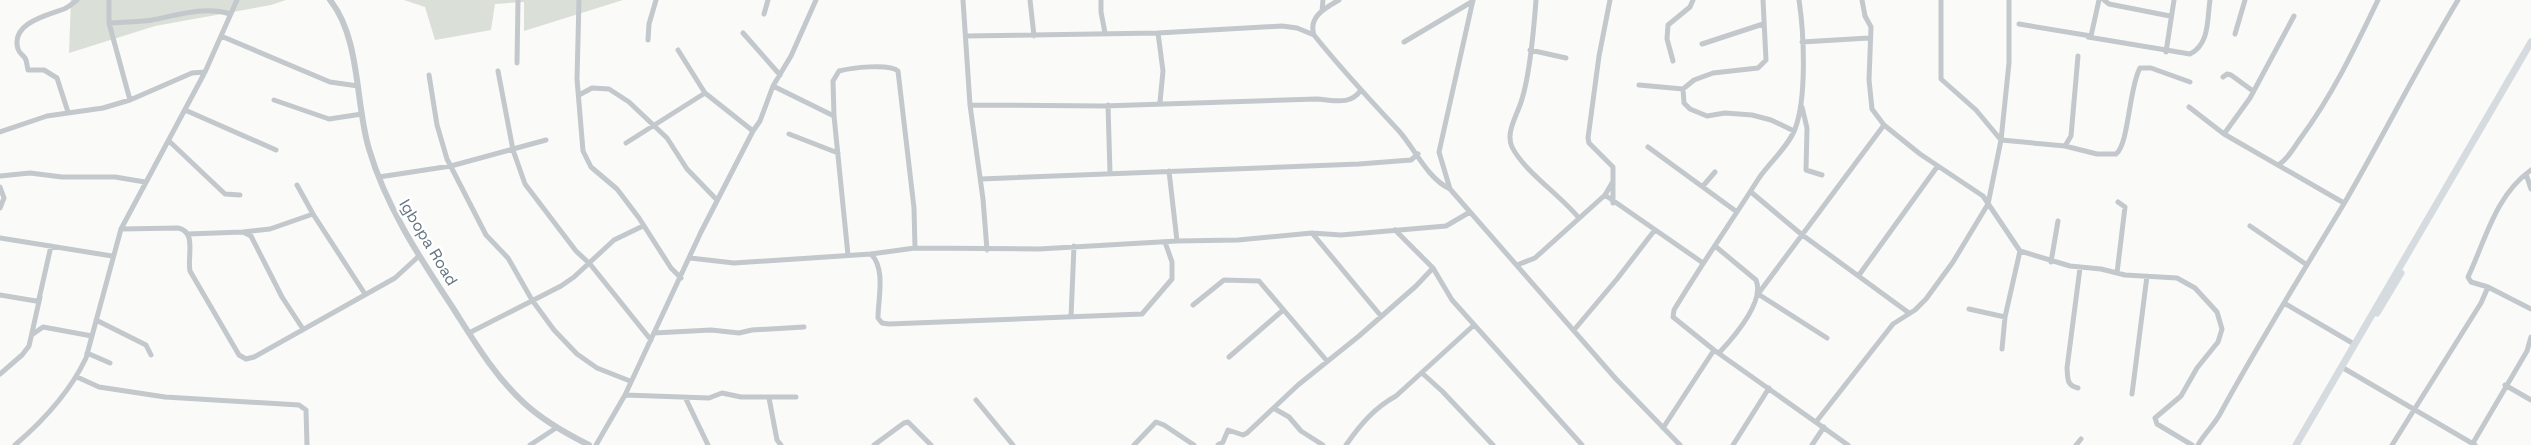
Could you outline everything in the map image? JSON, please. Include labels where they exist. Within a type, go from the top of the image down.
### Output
[{"type":"main road","points":[[2301,445],[2531,42]]},
{"type":"main road","points":[[2296,445],[2354,344],[2531,51]]},
{"type":"street","points":[[68,112],[57,78],[44,70],[28,70],[25,58],[18,50],[18,43],[20,33],[25,27],[45,14],[66,8],[77,0]]},
{"type":"street","points":[[109,0],[109,23],[130,100]]},
{"type":"street","points":[[15,445],[30,432],[77,376],[87,353],[112,256],[121,229],[205,72],[237,0]]},
{"type":"street","name":"Igbopa Road","points":[[330,0],[345,27],[369,149],[395,214],[419,256],[469,334],[501,379],[530,408],[556,428],[589,445]]},
{"type":"street","points":[[517,63],[518,0]]},
{"type":"street","points":[[578,0],[578,95],[583,151],[591,167],[617,189],[671,268],[681,278]]},
{"type":"street","points":[[648,40],[649,24],[656,0]]},
{"type":"street","points":[[764,14],[768,0]]},
{"type":"street","points":[[596,445],[625,395],[717,200],[760,121],[772,86],[791,56],[816,0]]},
{"type":"street","points":[[963,0],[970,105],[981,180],[987,250]]},
{"type":"street","points":[[1030,0],[1034,36]]},
{"type":"street","points":[[1101,0],[1105,34]]},
{"type":"street","points":[[1322,11],[1323,0]]},
{"type":"street","points":[[1339,0],[1322,11],[1313,20],[1314,35],[1418,154],[1434,177],[1450,188],[1616,379],[1680,445]]},
{"type":"street","points":[[1404,42],[1473,0]]},
{"type":"street","points":[[1450,188],[1439,152],[1473,0]]},
{"type":"street","points":[[1536,0],[1524,95],[1511,130],[1510,141],[1513,149],[1578,217]]},
{"type":"street","points":[[1610,0],[1599,56],[1588,138],[1589,143],[1612,167],[1613,203]]},
{"type":"street","points":[[1673,61],[1667,39],[1668,24],[1690,7],[1692,0]]},
{"type":"street","points":[[1639,84],[1683,89],[1694,80],[1713,73],[1758,68],[1766,60],[1763,0]]},
{"type":"street","points":[[1799,0],[1802,42],[1801,104],[1806,128],[1806,170],[1822,175]]},
{"type":"street","points":[[1862,0],[1865,16],[1871,27],[1869,38],[1870,104],[1884,125],[1937,166],[1979,193],[2020,251],[2051,262],[2080,268],[2176,278],[2195,288],[2217,312],[2221,322],[2221,334],[2214,349],[2197,368],[2180,396],[2155,418],[2157,424],[2192,445]]},
{"type":"street","points":[[1941,0],[1941,79],[1976,110],[2001,140],[2065,146],[2097,154],[2116,154],[2122,147],[2131,98],[2140,68],[2151,68],[2190,82]]},
{"type":"street","points":[[1816,422],[1893,324],[1915,310],[1934,288],[1988,204],[2001,140],[2009,63],[2009,0]]},
{"type":"street","points":[[2088,37],[2092,36],[2094,32],[2099,0]]},
{"type":"street","points":[[2104,0],[2109,4],[2170,16]]},
{"type":"street","points":[[2166,52],[2170,16],[2174,0]]},
{"type":"street","points":[[2019,24],[2166,52],[2190,54],[2198,50],[2208,22],[2210,0]]},
{"type":"street","points":[[2235,34],[2245,0]]},
{"type":"street","points":[[2278,166],[2289,157],[2328,98],[2354,52],[2378,0]]},
{"type":"street","points":[[2198,445],[2219,416],[2243,371],[2344,203],[2390,123],[2421,62],[2458,0]]},
{"type":"street","points":[[109,23],[152,20],[173,14],[212,11],[230,14]]},
{"type":"street","points":[[2224,134],[2253,90],[2294,16]]},
{"type":"street","points":[[1702,44],[1751,30],[1763,24]]},
{"type":"street","points":[[966,36],[1158,33],[1286,26],[1314,35]]},
{"type":"street","points":[[743,33],[780,74]]},
{"type":"street","points":[[1158,33],[1163,72],[1160,102]]},
{"type":"street","points":[[221,36],[330,82],[358,86]]},
{"type":"street","points":[[1802,42],[1869,38]]},
{"type":"street","points":[[678,50],[705,93],[753,131]]},
{"type":"street","points":[[1530,50],[1566,58]]},
{"type":"street","points":[[2065,146],[2072,136],[2078,56]]},
{"type":"street","points":[[848,255],[834,116],[833,81],[839,71],[883,67],[894,68],[898,71],[914,208],[914,248]]},
{"type":"street","points":[[498,71],[513,150],[528,189],[539,200],[580,257],[590,264],[651,340]]},
{"type":"street","points":[[0,132],[46,116],[103,108],[130,100],[192,73],[205,72]]},
{"type":"street","points":[[429,75],[441,144],[486,235],[508,258],[532,300],[554,330],[584,360],[630,381]]},
{"type":"street","points":[[2223,76],[2231,75],[2253,90]]},
{"type":"street","points":[[772,86],[834,116]]},
{"type":"street","points":[[578,95],[592,88],[609,89],[629,102],[667,138],[680,161],[699,184],[717,200]]},
{"type":"street","points":[[1683,89],[1684,103],[1698,113],[1708,116],[1726,113],[1752,114],[1771,120],[1794,131]]},
{"type":"street","points":[[970,105],[1108,105],[1160,102],[1348,100],[1353,99],[1361,90]]},
{"type":"street","points":[[626,142],[705,93]]},
{"type":"street","points":[[274,100],[329,119],[362,114]]},
{"type":"street","points":[[1801,104],[1794,131],[1703,263],[1674,310],[1673,316],[1716,352],[1848,445]]},
{"type":"street","points":[[1108,105],[1110,173]]},
{"type":"street","points":[[2189,107],[2224,134],[2344,203]]},
{"type":"street","points":[[185,110],[276,150]]},
{"type":"street","points":[[1663,428],[1716,352],[1747,315],[1758,294],[1801,234],[1884,125]]},
{"type":"street","points":[[789,134],[838,152]]},
{"type":"street","points":[[379,177],[451,166],[546,140]]},
{"type":"street","points":[[169,141],[226,194],[240,195]]},
{"type":"street","points":[[1648,147],[1738,212]]},
{"type":"street","points":[[981,180],[1110,173],[1360,164],[1411,160],[1418,154]]},
{"type":"street","points":[[1859,276],[1937,166]]},
{"type":"street","points":[[2531,170],[2512,187],[2492,218],[2468,277],[2471,282],[2488,287],[2531,308],[2531,304]]},
{"type":"street","points":[[1169,171],[1177,241]]},
{"type":"street","points":[[1703,186],[1715,172]]},
{"type":"street","points":[[0,176],[30,173],[62,177],[115,177],[145,182]]},
{"type":"street","points":[[2526,174],[2531,189]]},
{"type":"street","points":[[1517,264],[1535,258],[1578,217],[1605,195],[1612,183]]},
{"type":"street","points":[[297,185],[313,214],[365,294]]},
{"type":"street","points":[[0,187],[4,198],[0,208]]},
{"type":"street","points":[[1751,192],[1801,234],[1909,313]]},
{"type":"street","points":[[1605,195],[1613,203],[1703,263]]},
{"type":"street","points":[[2117,273],[2126,218],[2125,207],[2118,202]]},
{"type":"street","points":[[690,258],[734,263],[871,254],[914,248],[987,250],[1238,240],[1312,233],[1341,234],[1446,226],[1470,212]]},
{"type":"street","points":[[121,229],[178,228],[188,234],[243,232],[270,229],[313,214]]},
{"type":"street","points":[[2051,262],[2058,221]]},
{"type":"street","points":[[469,334],[561,286],[590,264],[614,240],[643,226]]},
{"type":"street","points":[[2250,226],[2307,265]]},
{"type":"street","points":[[1395,230],[1433,268],[1452,300],[1508,360],[1518,376],[1582,445]]},
{"type":"street","points":[[1574,330],[1654,231]]},
{"type":"street","points":[[243,232],[251,236],[282,297],[303,329]]},
{"type":"street","points":[[1312,233],[1381,316]]},
{"type":"street","points":[[188,234],[190,271],[239,355],[246,359],[254,357],[395,278],[419,256]]},
{"type":"street","points":[[0,238],[112,256]]},
{"type":"street","points":[[871,254],[877,260],[879,271],[878,318],[882,323],[1071,317],[1142,314],[1172,279],[1172,262],[1165,242]]},
{"type":"street","points":[[0,374],[24,353],[33,334],[51,246]]},
{"type":"street","points":[[1071,317],[1074,246]]},
{"type":"street","points":[[1715,246],[1756,280],[1758,294],[1827,338]]},
{"type":"street","points":[[2002,349],[2005,317],[2020,251]]},
{"type":"street","points":[[1218,445],[1223,442],[1228,430],[1243,435],[1275,409],[1298,385],[1381,316],[1433,268]]},
{"type":"street","points":[[2078,388],[2068,382],[2067,368],[2080,268]]},
{"type":"street","points":[[2132,394],[2147,276]]},
{"type":"street","points":[[1193,305],[1224,280],[1259,281],[1282,311],[1327,361]]},
{"type":"street","points":[[2392,445],[2470,322],[2488,287]]},
{"type":"street","points":[[0,295],[36,301],[40,297]]},
{"type":"street","points":[[2284,303],[2354,344]]},
{"type":"street","points":[[1969,309],[2005,317]]},
{"type":"street","points":[[1230,357],[1282,311]]},
{"type":"street","points":[[36,317],[43,327],[92,336]]},
{"type":"street","points":[[96,320],[146,345],[151,355]]},
{"type":"street","points":[[1346,445],[1361,424],[1422,373],[1474,325]]},
{"type":"street","points":[[654,333],[711,330],[739,333],[793,326],[804,327]]},
{"type":"street","points":[[33,334],[43,327]]},
{"type":"street","points":[[2345,369],[2474,444],[2505,385],[2527,350],[2531,337]]},
{"type":"street","points":[[87,353],[110,363]]},
{"type":"street","points":[[1422,373],[1442,391],[1493,445]]},
{"type":"street","points":[[77,376],[99,387],[164,397],[303,406],[307,416],[306,445]]},
{"type":"street","points":[[2505,385],[2531,400]]},
{"type":"street","points":[[1733,445],[1769,388]]},
{"type":"street","points":[[625,395],[710,398],[722,393],[741,397],[796,398]]},
{"type":"street","points":[[685,397],[708,445]]},
{"type":"street","points":[[768,398],[777,440],[781,445]]},
{"type":"street","points":[[976,400],[1013,445]]},
{"type":"street","points":[[1275,409],[1288,417],[1301,431],[1323,445]]},
{"type":"street","points":[[874,445],[908,422],[931,445]]},
{"type":"street","points":[[1134,445],[1156,422],[1164,425],[1194,445]]},
{"type":"street","points":[[1812,445],[1824,427]]},
{"type":"street","points":[[530,445],[556,428]]},
{"type":"street","points":[[2076,445],[2081,439]]},
{"type":"shaded area","points":[[71,0],[286,0],[271,5],[155,26],[69,53]]},
{"type":"shaded area","points":[[404,0],[623,0],[524,31],[524,2],[495,4],[491,30],[435,40],[425,7]]}]
